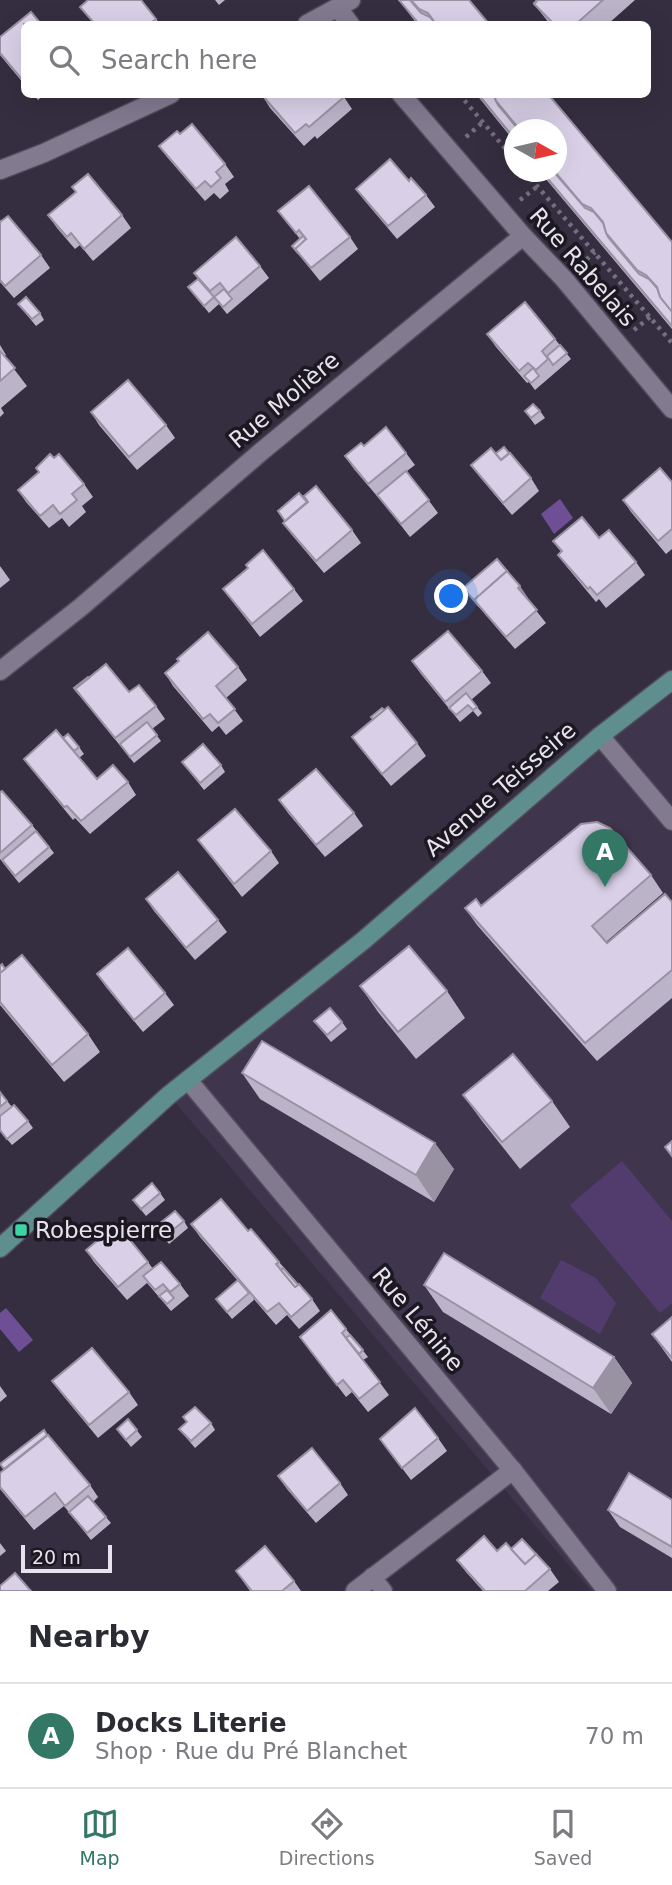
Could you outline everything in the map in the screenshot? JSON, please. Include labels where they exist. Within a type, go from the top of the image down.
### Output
[{"type":"street","points":[[313,21],[345,4],[349,21]]},
{"type":"street","points":[[0,170],[44,153],[162,98]]},
{"type":"street","name":"Rue Rabelais","points":[[404,98],[523,236],[564,279],[672,409]]},
{"type":"street","name":"Rue Molière","points":[[0,671],[81,607],[262,451],[523,236]]},
{"type":"street","name":"Avenue Teisseire","points":[[0,1248],[169,1095],[364,940],[600,736],[672,680]]},
{"type":"street","points":[[600,736],[672,821]]},
{"type":"street","name":"Rue Lénine","points":[[188,1080],[513,1471],[607,1591]]},
{"type":"street","points":[[355,1591],[513,1471]]},
{"type":"lane","points":[[372,1576],[384,1591]]},
{"type":"path","points":[[463,98],[504,147]]},
{"type":"path","points":[[535,182],[672,343]]},
{"type":"shaded area","points":[[560,499],[573,518],[554,534],[541,514]]},
{"type":"shaded area","points":[[672,680],[672,1591],[591,1591],[169,1095]]},
{"type":"shaded area","points":[[622,1161],[672,1221],[672,1303],[660,1313],[570,1205]]},
{"type":"shaded area","points":[[561,1260],[596,1278],[616,1303],[600,1334],[540,1298]]},
{"type":"shaded area","points":[[6,1308],[33,1340],[19,1352],[0,1329],[0,1313]]},
{"type":"building","points":[[88,0],[141,0],[156,19],[92,21],[80,7]]},
{"type":"building","points":[[399,0],[410,0],[421,13],[433,21],[416,21]]},
{"type":"building","points":[[411,0],[469,0],[486,21],[434,21],[428,13],[419,9]]},
{"type":"building","points":[[538,0],[603,0],[579,21],[551,21],[534,4]]},
{"type":"building","points":[[31,12],[38,21],[21,21],[21,78],[0,53],[0,37]]},
{"type":"building","points":[[265,98],[343,98],[309,127],[306,124],[295,133]]},
{"type":"building","points":[[481,98],[495,98],[510,119],[504,119],[504,126]]},
{"type":"building","points":[[495,98],[551,98],[672,242],[672,312],[660,297],[657,287],[637,270],[606,233],[603,222],[591,208],[582,204],[563,182],[567,182],[567,119],[511,119]]},
{"type":"building","points":[[192,124],[225,164],[216,172],[221,178],[211,187],[205,181],[196,189],[159,146],[177,131],[180,134]]},
{"type":"building","points":[[390,159],[409,181],[411,178],[426,195],[388,226],[356,189]]},
{"type":"building","points":[[88,174],[122,215],[84,249],[71,233],[67,237],[48,215],[76,192],[72,187]]},
{"type":"building","points":[[550,182],[563,182],[585,208],[594,212],[603,223],[608,237],[639,274],[649,279],[657,288],[660,297],[672,312],[672,326]]},
{"type":"building","points":[[309,186],[350,237],[311,268],[295,249],[306,239],[299,230],[296,233],[278,211]]},
{"type":"building","points":[[8,216],[41,255],[5,286],[0,280],[0,222]]},
{"type":"building","points":[[303,236],[306,239],[295,249],[299,254],[292,246]]},
{"type":"building","points":[[236,237],[260,266],[228,293],[220,283],[210,291],[194,273]]},
{"type":"building","points":[[198,279],[214,297],[204,306],[188,287]]},
{"type":"building","points":[[224,289],[232,299],[223,307],[214,297]]},
{"type":"building","points":[[26,297],[40,313],[32,319],[18,304]]},
{"type":"building","points":[[525,302],[555,339],[542,351],[548,359],[536,370],[528,363],[519,371],[487,334]]},
{"type":"building","points":[[560,345],[567,353],[553,365],[547,356]]},
{"type":"building","points":[[0,351],[15,368],[0,381]]},
{"type":"building","points":[[533,368],[539,376],[531,383],[524,376]]},
{"type":"building","points":[[128,380],[166,425],[129,457],[91,412]]},
{"type":"building","points":[[533,404],[540,411],[531,418],[525,411]]},
{"type":"building","points":[[386,427],[406,453],[368,484],[345,456],[361,443],[364,446]]},
{"type":"building","points":[[504,447],[509,453],[501,460],[495,454]]},
{"type":"building","points":[[491,448],[501,460],[510,453],[531,478],[503,503],[471,465]]},
{"type":"building","points":[[50,454],[54,458],[59,454],[84,484],[72,494],[77,500],[60,514],[53,505],[40,516],[18,490],[39,472],[36,468]]},
{"type":"building","points":[[660,468],[672,482],[672,529],[658,541],[623,500]]},
{"type":"building","points":[[406,471],[429,500],[401,524],[377,495]]},
{"type":"building","points":[[316,486],[352,530],[316,561],[283,523],[308,502],[304,496]]},
{"type":"building","points":[[299,493],[307,502],[285,521],[278,511]]},
{"type":"building","points":[[582,517],[599,538],[609,530],[636,562],[597,595],[590,587],[588,589],[558,555],[562,551],[553,541]]},
{"type":"building","points":[[263,550],[294,589],[252,624],[223,589],[248,568],[246,565]]},
{"type":"building","points":[[497,559],[507,571],[474,600],[479,606],[463,588]]},
{"type":"building","points":[[507,571],[537,610],[506,637],[474,600]]},
{"type":"building","points":[[448,631],[482,671],[445,702],[412,661]]},
{"type":"building","points":[[208,632],[238,667],[216,686],[235,709],[218,723],[210,714],[203,719],[165,673]]},
{"type":"building","points":[[106,664],[129,692],[139,685],[156,706],[115,738],[75,689]]},
{"type":"building","points":[[466,693],[477,707],[473,710],[468,705],[456,715],[449,708]]},
{"type":"building","points":[[388,707],[417,743],[382,774],[352,737]]},
{"type":"building","points":[[382,708],[384,710],[373,719],[371,717]]},
{"type":"building","points":[[147,722],[157,735],[130,757],[120,744]]},
{"type":"building","points":[[56,730],[97,779],[113,765],[128,782],[81,821],[67,806],[64,807],[24,759]]},
{"type":"building","points":[[68,734],[79,747],[74,751],[63,738]]},
{"type":"building","points":[[203,744],[221,765],[200,783],[182,762]]},
{"type":"building","points":[[316,769],[354,813],[316,845],[279,800]]},
{"type":"building","points":[[2,791],[32,825],[0,853],[0,792]]},
{"type":"building","points":[[235,809],[271,851],[234,884],[198,840]]},
{"type":"building","points":[[597,822],[610,828],[651,875],[592,926],[607,943],[665,894],[672,902],[672,970],[585,1043],[465,908],[476,899],[481,906],[581,824]]},
{"type":"building","points":[[36,831],[49,847],[15,876],[2,860]]},
{"type":"building","points":[[178,872],[218,920],[186,948],[146,899]]},
{"type":"building","points":[[409,946],[447,991],[398,1032],[360,986]]},
{"type":"building","points":[[128,948],[165,993],[134,1020],[97,974]]},
{"type":"building","points":[[22,955],[88,1034],[52,1065],[0,1002],[0,973]]},
{"type":"building","points":[[330,1008],[342,1022],[327,1035],[314,1021]]},
{"type":"building","points":[[262,1041],[435,1143],[416,1175],[242,1073]]},
{"type":"building","points":[[513,1054],[552,1101],[502,1142],[463,1095]]},
{"type":"building","points":[[0,1092],[7,1101],[0,1107]]},
{"type":"building","points":[[14,1105],[28,1121],[7,1139],[0,1130],[0,1116]]},
{"type":"building","points":[[672,1141],[672,1156],[665,1147]]},
{"type":"building","points":[[152,1183],[160,1193],[141,1209],[133,1200]]},
{"type":"building","points":[[221,1199],[279,1262],[276,1264],[295,1287],[299,1284],[312,1299],[291,1317],[279,1303],[267,1312],[191,1224]]},
{"type":"building","points":[[175,1211],[184,1221],[164,1237],[155,1227]]},
{"type":"building","points":[[117,1224],[148,1262],[118,1287],[86,1250]]},
{"type":"building","points":[[444,1253],[614,1357],[593,1388],[424,1285]]},
{"type":"building","points":[[161,1262],[180,1284],[170,1292],[163,1284],[155,1290],[143,1276]]},
{"type":"building","points":[[283,1268],[298,1285],[295,1287],[281,1270]]},
{"type":"building","points":[[238,1280],[249,1293],[227,1312],[216,1299]]},
{"type":"building","points":[[167,1290],[174,1298],[167,1304],[159,1296]]},
{"type":"building","points":[[331,1310],[346,1329],[342,1333],[380,1382],[359,1399],[343,1380],[337,1385],[300,1337]]},
{"type":"building","points":[[672,1317],[672,1358],[652,1334]]},
{"type":"building","points":[[350,1335],[363,1350],[359,1354],[346,1338]]},
{"type":"building","points":[[92,1348],[129,1392],[89,1425],[52,1381]]},
{"type":"building","points":[[195,1407],[211,1423],[191,1441],[179,1429],[187,1422],[183,1417]]},
{"type":"building","points":[[415,1408],[438,1438],[402,1468],[380,1439]]},
{"type":"building","points":[[128,1419],[137,1430],[126,1440],[117,1429]]},
{"type":"building","points":[[44,1430],[47,1435],[4,1469],[0,1464]]},
{"type":"building","points":[[48,1435],[90,1485],[65,1506],[55,1493],[25,1517],[0,1487],[0,1473]]},
{"type":"building","points":[[312,1448],[340,1483],[307,1511],[278,1476]]},
{"type":"building","points":[[629,1473],[672,1500],[672,1547],[608,1510]]},
{"type":"building","points":[[88,1496],[106,1517],[87,1533],[69,1512]]},
{"type":"building","points":[[484,1536],[497,1551],[506,1543],[525,1564],[536,1554],[550,1569],[525,1591],[485,1591],[457,1560]]},
{"type":"building","points":[[522,1539],[536,1554],[525,1564],[511,1549]]},
{"type":"building","points":[[265,1546],[294,1581],[282,1591],[252,1591],[236,1571]]},
{"type":"building","points":[[15,1573],[31,1591],[0,1591],[0,1586]]},
{"type":"place","name":"Docks Literie","points":[[605,887]]},
{"type":"place","name":"Robespierre","points":[[21,1230]]}]
